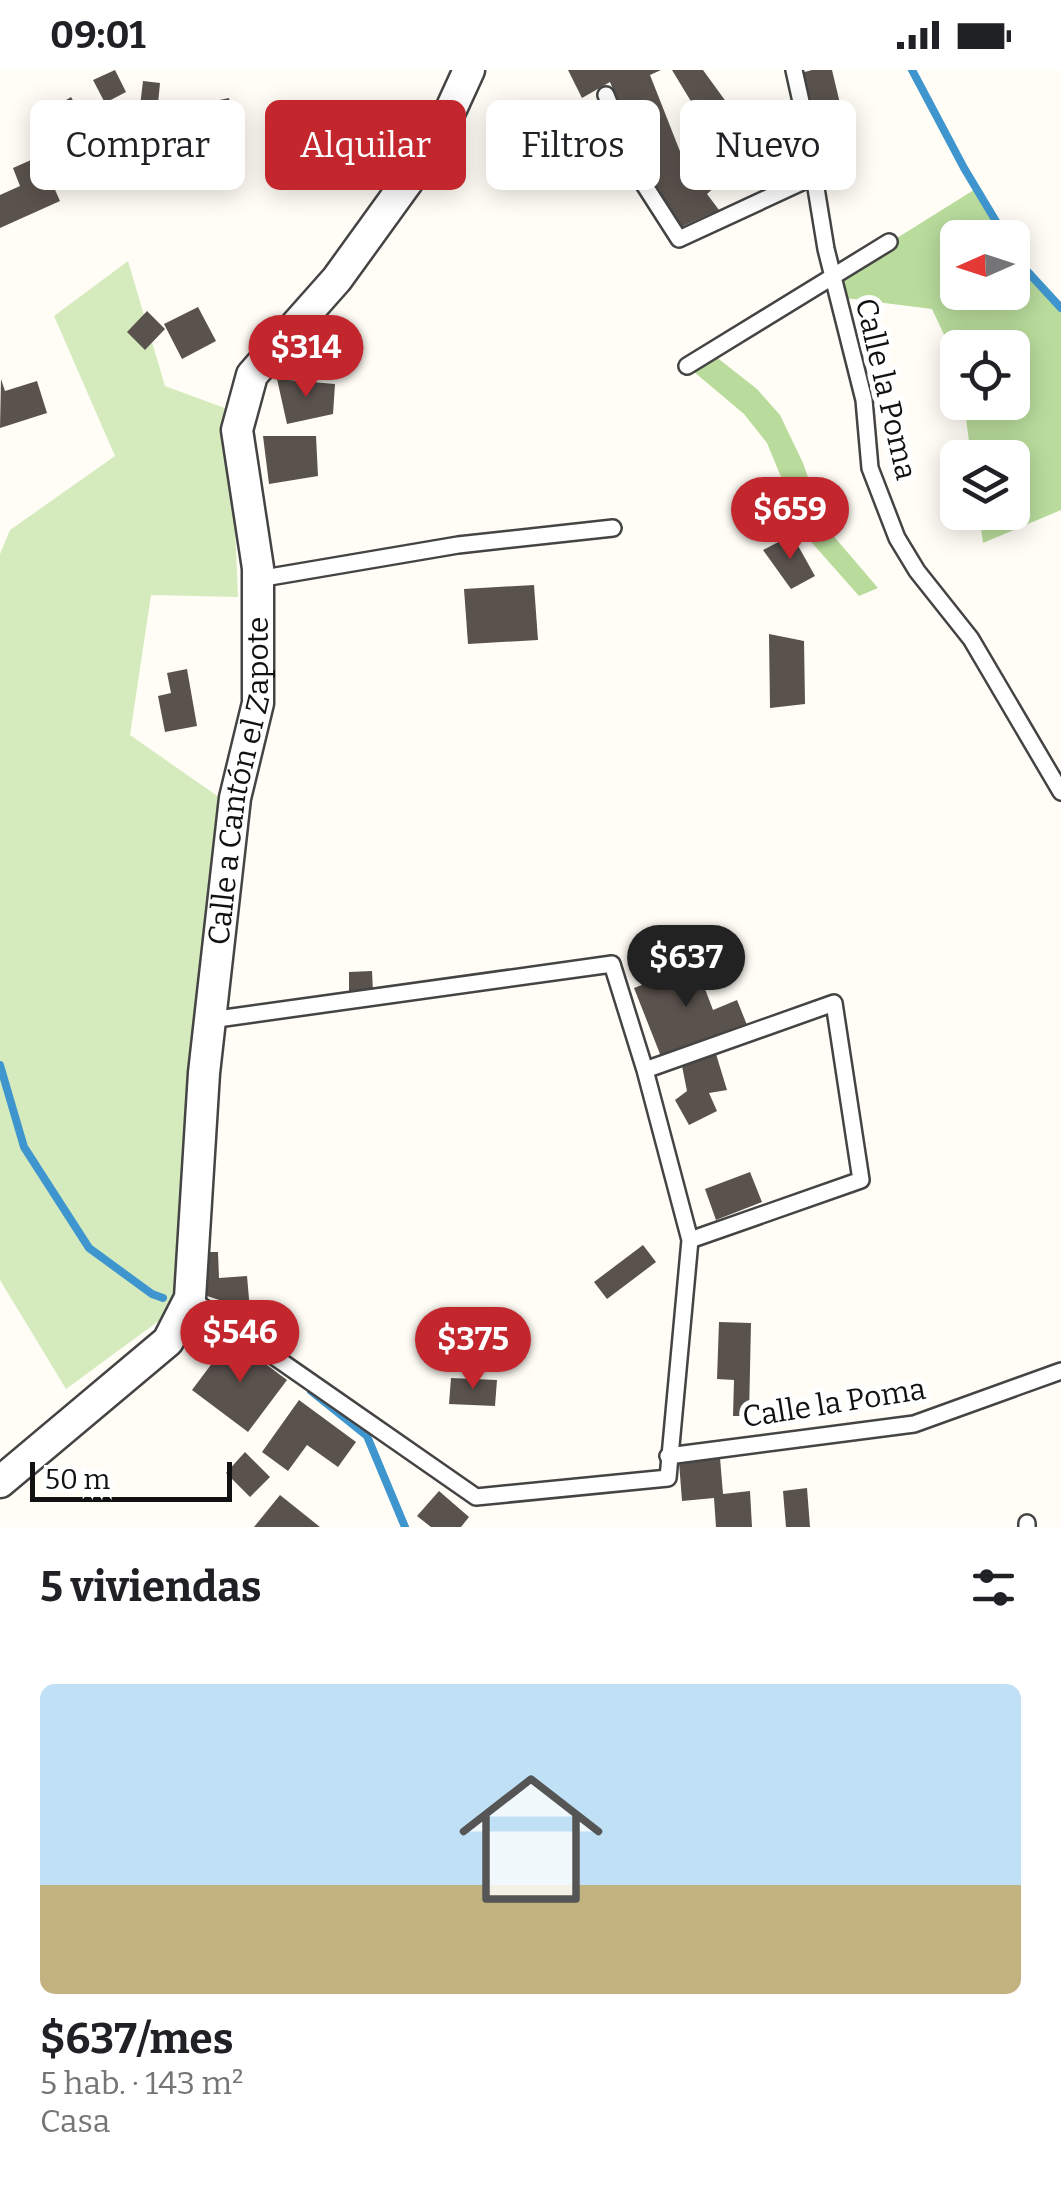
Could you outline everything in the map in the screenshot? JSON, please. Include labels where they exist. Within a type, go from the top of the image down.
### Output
[{"type":"street","name":"Calle a Cantón el Zapote","points":[[0,1482],[168,1341],[190,1298],[210,1020],[235,798],[258,703],[258,579],[237,430],[252,375],[338,279],[436,142],[469,70]]},
{"type":"lane","name":"Calle la Poma","points":[[794,70],[800,100]]},
{"type":"lane","points":[[606,95],[638,175],[680,239],[785,190]]},
{"type":"lane","name":"Calle la Poma","points":[[817,190],[833,278],[864,400],[870,468],[897,538],[917,571],[971,639],[1061,792]]},
{"type":"lane","points":[[687,366],[890,242]]},
{"type":"lane","points":[[258,579],[477,543],[613,528]]},
{"type":"lane","points":[[190,1298],[476,1498],[668,1478],[690,1240],[612,964],[210,1020]]},
{"type":"lane","points":[[645,1070],[834,1003],[861,1180],[690,1240]]},
{"type":"lane","name":"Calle la Poma","points":[[668,1456],[914,1424],[1061,1371]]},
{"type":"green space","points":[[977,188],[996,220],[940,220],[940,310],[1030,310],[1030,274],[1061,310],[1061,510],[1030,523],[1030,440],[969,440],[966,420],[1030,420],[1030,330],[942,330],[932,309],[837,297],[833,278]]},
{"type":"green space","points":[[128,261],[165,386],[230,410],[238,597],[151,595],[130,735],[223,800],[179,1306],[66,1389],[0,1280],[0,554],[10,530],[115,456],[54,316]]},
{"type":"green space","points":[[715,356],[757,389],[780,415],[803,463],[825,526],[878,588],[859,596],[805,535],[767,443],[744,414],[687,366]]},
{"type":"green space","points":[[981,530],[1014,530],[983,543]]},
{"type":"building","points":[[115,70],[126,92],[103,100],[93,80]]},
{"type":"building","points":[[568,70],[661,70],[650,75],[660,100],[617,100],[610,82],[582,98]]},
{"type":"building","points":[[672,70],[703,70],[725,100],[690,100]]},
{"type":"building","points":[[832,70],[839,100],[808,100],[801,73]]},
{"type":"building","points":[[143,81],[160,83],[158,100],[141,100]]},
{"type":"building","points":[[660,100],[680,151],[680,190],[711,190],[707,194],[719,210],[681,227],[657,190],[660,190]]},
{"type":"building","points":[[30,160],[30,190],[55,190],[60,201],[0,228],[0,195],[20,186],[13,168]]},
{"type":"building","points":[[198,307],[216,341],[182,359],[164,324]]},
{"type":"building","points":[[147,311],[165,329],[145,350],[127,332]]},
{"type":"building","points":[[1,379],[5,391],[37,381],[47,413],[0,428]]},
{"type":"building","points":[[277,379],[335,384],[333,414],[287,424]]},
{"type":"building","points":[[263,436],[316,436],[318,476],[269,484]]},
{"type":"building","points":[[792,535],[815,576],[791,589],[763,550]]},
{"type":"building","points":[[534,585],[538,640],[468,644],[464,589]]},
{"type":"building","points":[[769,634],[804,641],[805,704],[770,708]]},
{"type":"building","points":[[187,669],[197,726],[165,732],[158,696],[171,693],[167,673]]},
{"type":"building","points":[[706,960],[716,985],[705,989],[713,1010],[737,1000],[747,1025],[662,1059],[634,988]]},
{"type":"building","points":[[372,971],[373,992],[349,992],[349,972]]},
{"type":"building","points":[[716,1054],[727,1090],[709,1093],[717,1111],[689,1125],[675,1100],[687,1091],[682,1066]]},
{"type":"building","points":[[750,1172],[762,1202],[716,1220],[705,1189]]},
{"type":"building","points":[[643,1245],[656,1262],[607,1299],[594,1282]]},
{"type":"building","points":[[204,1252],[218,1252],[219,1278],[247,1276],[250,1310],[207,1296]]},
{"type":"building","points":[[719,1322],[751,1323],[749,1416],[733,1416],[734,1380],[717,1379]]},
{"type":"building","points":[[231,1338],[287,1380],[248,1432],[192,1390]]},
{"type":"building","points":[[451,1378],[497,1380],[495,1406],[449,1404]]},
{"type":"building","points":[[299,1400],[356,1442],[338,1467],[307,1445],[288,1471],[262,1452]]},
{"type":"building","points":[[245,1452],[270,1477],[250,1497],[226,1473]]},
{"type":"building","points":[[720,1458],[723,1494],[750,1491],[752,1527],[716,1527],[714,1498],[682,1501],[679,1462]]},
{"type":"building","points":[[807,1488],[810,1527],[786,1527],[783,1491]]},
{"type":"building","points":[[439,1491],[469,1517],[461,1527],[431,1527],[417,1516]]},
{"type":"building","points":[[280,1495],[320,1527],[254,1527]]},
{"type":"waterway","points":[[912,70],[995,220]]},
{"type":"waterway","points":[[1030,274],[1061,308]]},
{"type":"waterway","points":[[0,1065],[24,1147],[89,1248],[163,1298]]},
{"type":"waterway","points":[[311,1391],[367,1436],[405,1527]]}]
